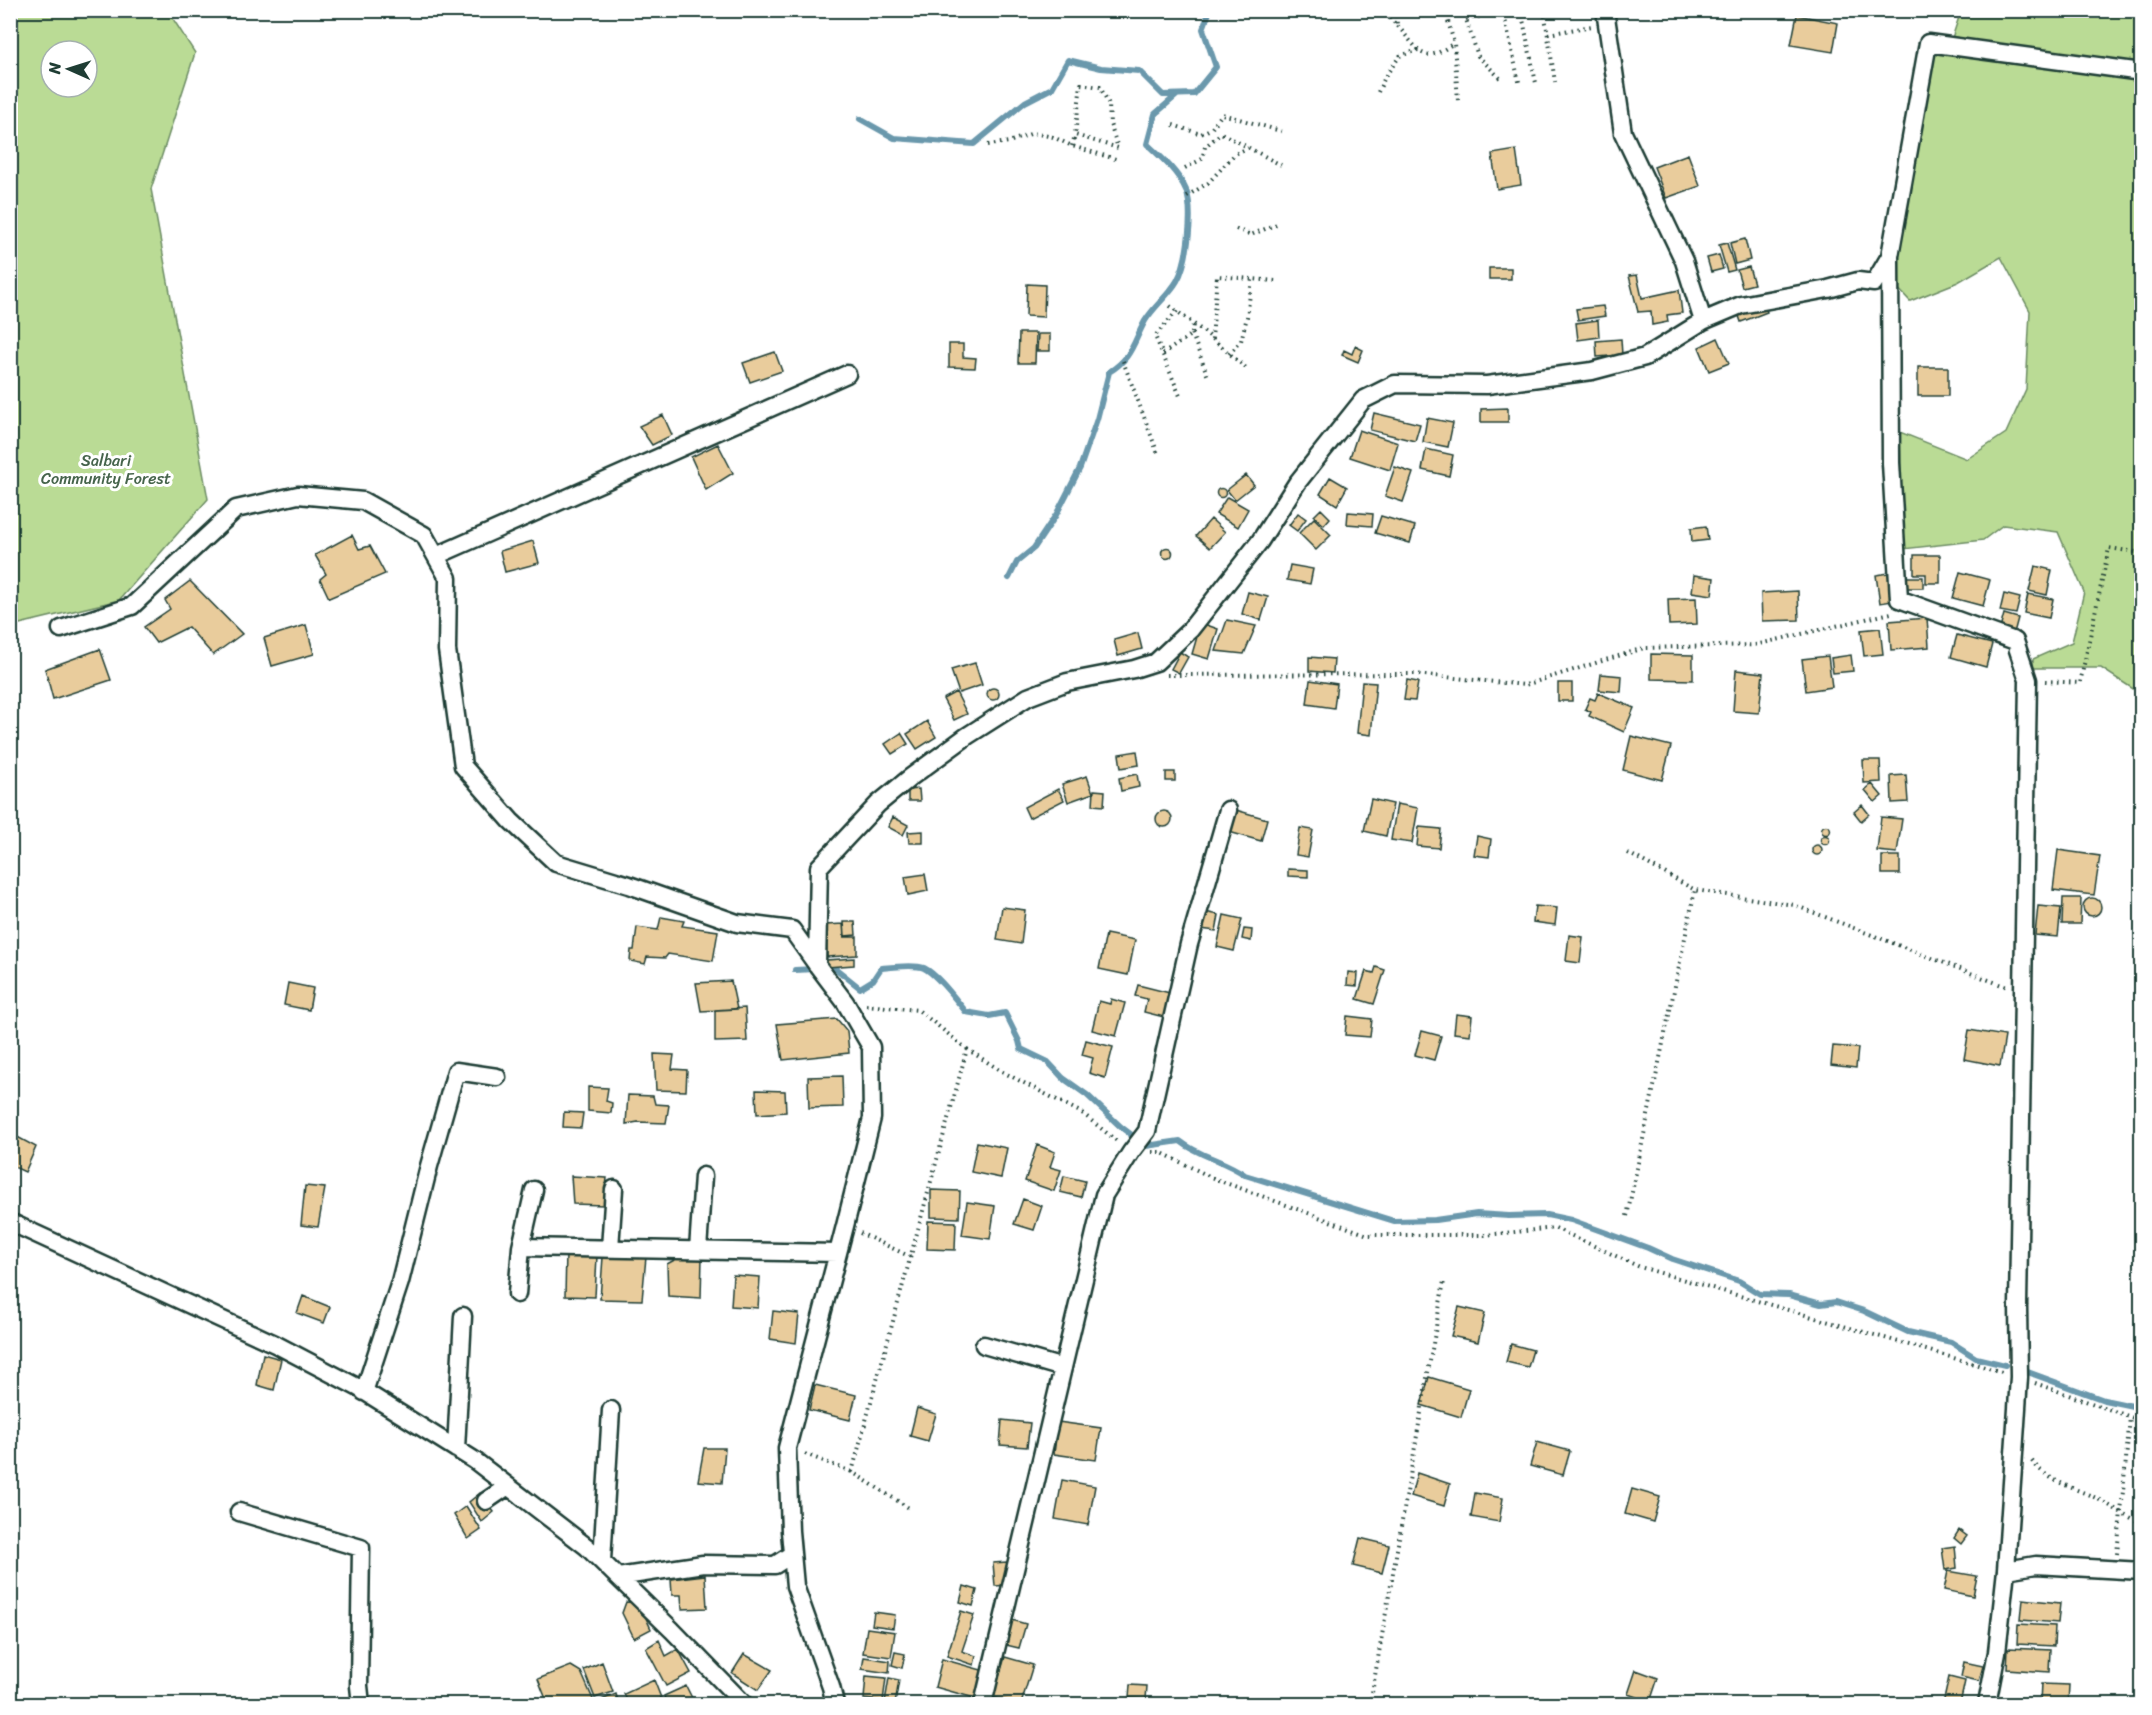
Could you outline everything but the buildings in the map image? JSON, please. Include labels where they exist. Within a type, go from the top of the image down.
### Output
[{"type":"street","points":[[1606,17],[1623,133],[1684,261],[1703,321]]},
{"type":"street","points":[[1987,1704],[1997,1652],[2006,1570],[2019,1377],[2018,1306],[2028,680],[2015,641],[1899,599],[1891,463],[1890,256],[1928,43],[2142,72]]},
{"type":"street","points":[[817,965],[819,867],[878,804],[967,736],[1028,697],[1067,682],[1134,669],[1156,662],[1190,630],[1260,540],[1297,483],[1363,400],[1395,384],[1487,385],[1592,371],[1646,357],[1703,321],[1741,305],[1828,289],[1857,281],[1874,283],[1890,256]]},
{"type":"street","points":[[436,556],[847,374]]},
{"type":"street","points":[[61,629],[132,606],[236,509],[298,495],[363,501],[424,535],[448,578],[447,650],[463,766],[511,821],[556,863],[629,885],[737,923],[792,930],[844,1002],[871,1047],[872,1118],[787,1448],[795,1586],[835,1704]]},
{"type":"street","points":[[983,1704],[1104,1195],[1147,1131],[1189,944],[1228,810]]},
{"type":"street","points":[[364,1392],[400,1282],[456,1071],[497,1077]]},
{"type":"street","points":[[698,1250],[703,1176]]},
{"type":"street","points":[[610,1248],[614,1189]]},
{"type":"street","points":[[517,1293],[521,1247],[534,1190]]},
{"type":"street","points":[[10,1222],[275,1344],[364,1392],[456,1449],[587,1547],[744,1704]]},
{"type":"street","points":[[521,1247],[838,1253]]},
{"type":"street","points":[[456,1449],[463,1316]]},
{"type":"street","points":[[984,1345],[1063,1368]]},
{"type":"street","points":[[602,1561],[611,1410]]},
{"type":"street","points":[[486,1501],[508,1486]]},
{"type":"street","points":[[239,1512],[361,1548],[361,1704]]},
{"type":"street","points":[[618,1577],[703,1564],[775,1565],[792,1554]]},
{"type":"street","points":[[2006,1570],[2037,1565],[2142,1571]]},
{"type":"path","points":[[1380,10],[1410,37],[1423,54],[1434,55],[1454,43]]},
{"type":"path","points":[[1396,10],[1397,25]]},
{"type":"path","points":[[1445,10],[1454,43],[1458,101]]},
{"type":"path","points":[[1463,10],[1478,56],[1503,81]]},
{"type":"path","points":[[1466,19],[1486,13],[1520,10],[1536,83]]},
{"type":"path","points":[[1544,10],[1555,82]]},
{"type":"path","points":[[1503,12],[1519,82]]},
{"type":"path","points":[[1548,34],[1606,17]]},
{"type":"path","points":[[1378,92],[1386,75],[1400,56],[1419,50]]},
{"type":"path","points":[[1072,146],[1081,84],[1100,87],[1109,104],[1110,124],[1118,148],[1075,135]]},
{"type":"path","points":[[1173,125],[1201,134],[1212,128],[1222,114],[1284,132]]},
{"type":"path","points":[[988,145],[1009,142],[1033,133],[1053,137],[1072,146],[1119,160]]},
{"type":"path","points":[[1185,168],[1202,159],[1205,147],[1221,133],[1281,165]]},
{"type":"path","points":[[1187,196],[1208,183],[1235,154],[1249,148]]},
{"type":"path","points":[[1236,229],[1251,235],[1279,223]]},
{"type":"path","points":[[1212,339],[1217,276],[1276,281]]},
{"type":"path","points":[[1229,354],[1241,341],[1247,318],[1252,279]]},
{"type":"path","points":[[1170,306],[1246,368]]},
{"type":"path","points":[[1177,311],[1155,336],[1180,396]]},
{"type":"path","points":[[1193,323],[1192,334],[1208,377]]},
{"type":"path","points":[[1163,354],[1192,334]]},
{"type":"path","points":[[1124,361],[1158,454]]},
{"type":"path","points":[[2028,680],[2080,683],[2109,548],[2142,553]]},
{"type":"path","points":[[1165,675],[1415,674],[1525,685],[1644,648],[1755,645],[1892,612],[1899,599]]},
{"type":"path","points":[[1628,853],[1695,890],[1794,905],[2023,993]]},
{"type":"path","points":[[1627,1215],[1695,890]]},
{"type":"path","points":[[844,1002],[918,1011],[967,1049],[1001,1071],[1082,1113],[1131,1152],[1160,1152],[1215,1179],[1368,1235],[1485,1235],[1555,1228],[1640,1267],[2019,1377],[2142,1420]]},
{"type":"path","points":[[852,1472],[967,1049]]},
{"type":"path","points":[[845,1226],[911,1257]]},
{"type":"path","points":[[1370,1704],[1444,1281]]},
{"type":"path","points":[[2115,1569],[2130,1417]]},
{"type":"path","points":[[787,1448],[852,1472],[909,1508]]},
{"type":"path","points":[[2026,1453],[2038,1469],[2061,1484],[2095,1498],[2142,1523]]},
{"type":"green space","name":"Salbari Community Forest","points":[[10,11],[168,11],[195,53],[151,189],[208,499],[119,600],[11,626]]},
{"type":"green space","points":[[1961,11],[2141,11],[2141,694],[2101,668],[2033,668],[2033,659],[2072,642],[2084,592],[2058,532],[2003,525],[1983,540],[1903,549],[1900,432],[1967,459],[2006,433],[2026,389],[2030,311],[2001,257],[1958,282],[1910,301],[1894,284],[1931,50],[1949,47]]},
{"type":"waterway","points":[[860,119],[894,138],[974,144],[1025,102],[1052,88],[1068,60],[1101,68],[1139,71],[1163,95],[1194,94],[1216,67],[1203,29],[1210,10]]},
{"type":"waterway","points":[[1009,578],[1017,562],[1034,548],[1056,515],[1080,468],[1097,419],[1109,372],[1127,356],[1145,321],[1174,286],[1181,272],[1190,223],[1186,190],[1174,171],[1147,144],[1155,114],[1177,95]]},
{"type":"waterway","points":[[795,970],[835,968],[860,988],[873,980],[881,968],[909,966],[924,968],[941,982],[966,1012],[989,1016],[1005,1013],[1021,1049],[1048,1062],[1063,1078],[1087,1095],[1121,1127],[1146,1146],[1180,1141],[1245,1175],[1394,1221],[1435,1220],[1477,1214],[1547,1215],[1571,1220],[1672,1259],[1739,1281],[1760,1294],[1789,1295],[1821,1304],[1836,1302],[1864,1311],[1908,1332],[1951,1342],[1976,1358],[2005,1365]]},
{"type":"waterway","points":[[2025,1371],[2104,1400],[2142,1408]]}]
